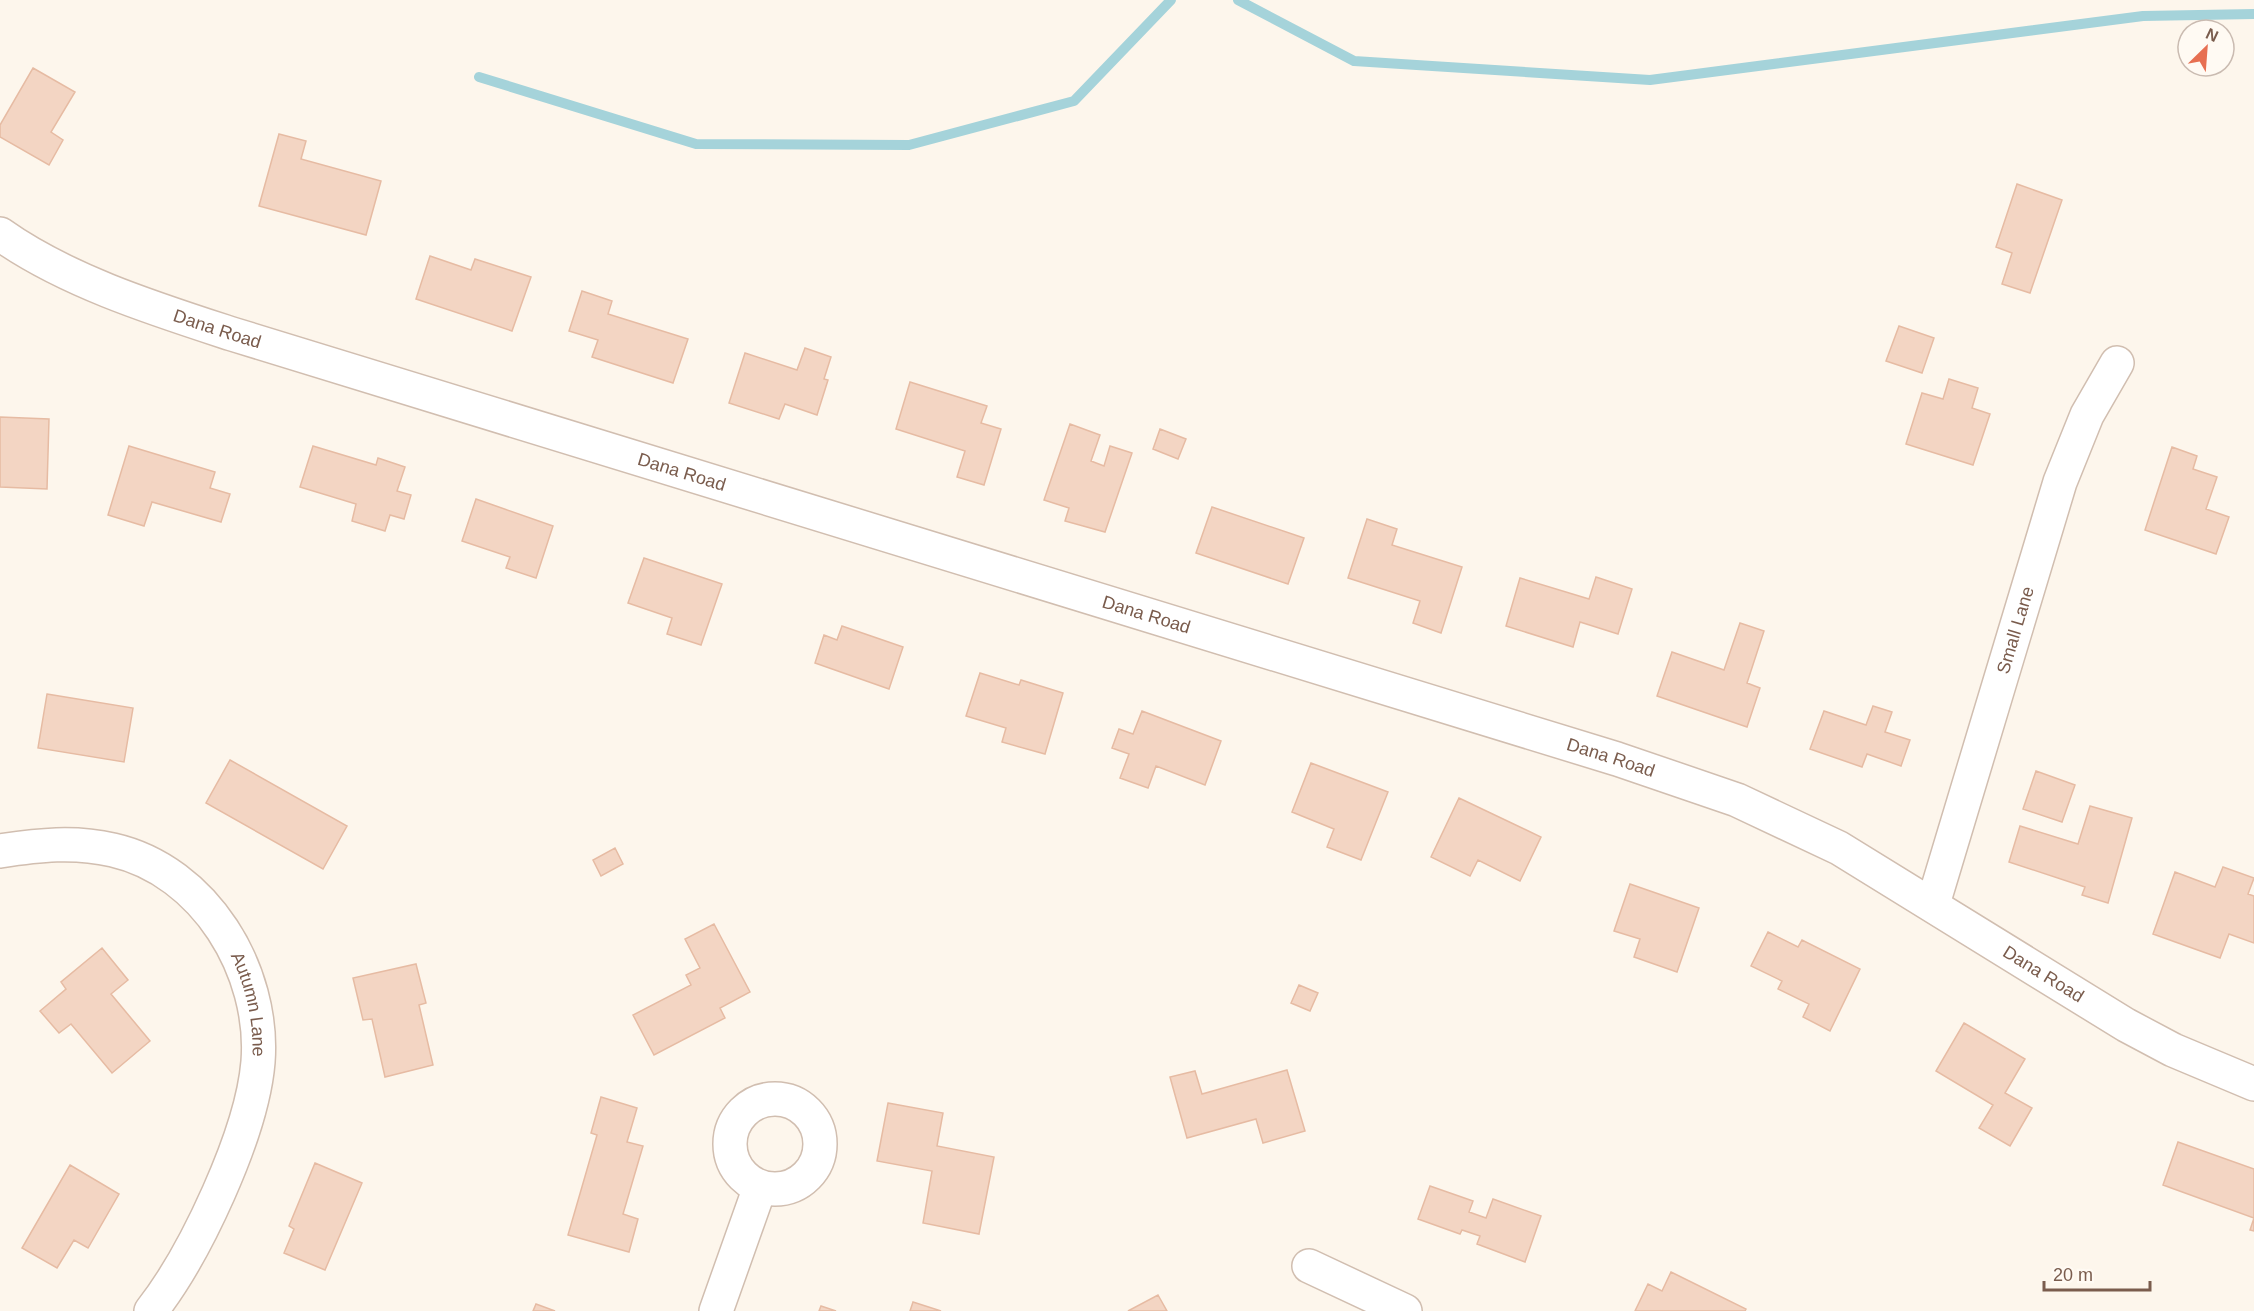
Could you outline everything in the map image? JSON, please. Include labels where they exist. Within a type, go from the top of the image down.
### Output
[{"type":"street","name":"Dana Road","points":[[0,234],[92,283],[164,312],[1680,779],[1787,821],[1839,848],[2126,1025],[2173,1050],[2254,1084]]},
{"type":"street","name":"Small Lane","points":[[1933,904],[2060,482],[2087,416],[2117,363]]},
{"type":"street","name":"Autumn Lane","points":[[0,851],[68,843],[116,850],[143,861],[185,887],[214,917],[231,944],[248,984],[254,1005],[258,1048],[252,1102],[227,1171],[187,1258],[151,1311]]},
{"type":"street","points":[[717,1311],[760,1186]]},
{"type":"street","points":[[1309,1266],[1405,1311]]},
{"type":"building","points":[[33,68],[75,92],[51,132],[63,140],[49,165],[0,137],[0,125]]},
{"type":"building","points":[[279,134],[306,141],[301,159],[381,181],[366,235],[259,206]]},
{"type":"building","points":[[2017,184],[2062,200],[2030,293],[2002,284],[2012,253],[1996,247]]},
{"type":"building","points":[[430,256],[471,270],[475,259],[531,277],[512,331],[416,299]]},
{"type":"building","points":[[582,291],[612,301],[608,314],[688,339],[673,383],[592,357],[598,340],[569,331]]},
{"type":"building","points":[[1899,326],[1934,338],[1922,373],[1886,361]]},
{"type":"building","points":[[805,348],[831,357],[824,379],[828,380],[817,415],[785,404],[779,419],[729,403],[745,353],[797,370]]},
{"type":"building","points":[[1949,379],[1978,388],[1972,408],[1990,414],[1973,465],[1906,444],[1922,393],[1943,399]]},
{"type":"building","points":[[910,382],[987,406],[981,423],[1001,429],[984,485],[957,477],[965,451],[896,429]]},
{"type":"building","points":[[0,417],[49,419],[47,489],[0,487]]},
{"type":"building","points":[[1070,424],[1100,435],[1091,461],[1104,466],[1110,446],[1132,453],[1105,532],[1065,521],[1069,508],[1044,500]]},
{"type":"building","points":[[1160,429],[1186,439],[1178,459],[1153,449]]},
{"type":"building","points":[[129,446],[215,472],[210,488],[230,494],[221,522],[152,502],[144,526],[108,515]]},
{"type":"building","points":[[313,446],[376,465],[378,458],[405,467],[397,491],[411,495],[404,519],[390,515],[385,531],[352,521],[356,504],[300,487]]},
{"type":"building","points":[[2172,447],[2197,456],[2193,469],[2217,477],[2206,509],[2229,517],[2216,554],[2145,530]]},
{"type":"building","points":[[476,499],[553,526],[536,578],[506,568],[510,557],[462,541]]},
{"type":"building","points":[[1212,507],[1304,538],[1288,584],[1196,553]]},
{"type":"building","points":[[1367,519],[1397,529],[1392,545],[1462,567],[1441,633],[1413,623],[1420,601],[1348,578]]},
{"type":"building","points":[[644,558],[722,584],[701,645],[667,634],[672,618],[628,603]]},
{"type":"building","points":[[1596,577],[1632,589],[1618,634],[1580,622],[1573,647],[1506,626],[1520,578],[1589,599]]},
{"type":"building","points":[[1740,623],[1764,631],[1747,683],[1760,688],[1747,727],[1657,696],[1672,652],[1724,670]]},
{"type":"building","points":[[842,626],[903,647],[889,689],[815,663],[824,635],[837,640]]},
{"type":"building","points":[[980,673],[1019,685],[1021,680],[1063,693],[1045,754],[1002,742],[1006,728],[966,716]]},
{"type":"building","points":[[47,694],[133,708],[124,762],[38,748]]},
{"type":"building","points":[[1873,706],[1892,712],[1885,732],[1910,740],[1901,766],[1867,754],[1862,767],[1810,749],[1824,711],[1866,725]]},
{"type":"building","points":[[1142,711],[1221,741],[1205,785],[1156,766],[1148,788],[1120,778],[1129,754],[1112,748],[1119,729],[1133,734]]},
{"type":"building","points":[[230,760],[347,826],[323,869],[206,803]]},
{"type":"building","points":[[1311,763],[1388,792],[1361,860],[1327,847],[1334,829],[1292,812]]},
{"type":"building","points":[[2036,771],[2075,785],[2062,822],[2023,809]]},
{"type":"building","points":[[1459,798],[1541,837],[1520,881],[1478,860],[1470,876],[1431,857]]},
{"type":"building","points":[[2090,806],[2132,818],[2108,903],[2082,895],[2085,887],[2009,862],[2020,826],[2078,844]]},
{"type":"building","points":[[615,848],[623,864],[601,876],[593,860]]},
{"type":"building","points":[[2223,867],[2254,878],[2248,894],[2254,896],[2254,943],[2229,934],[2220,958],[2153,934],[2175,872],[2215,887]]},
{"type":"building","points":[[1630,884],[1699,908],[1677,972],[1634,957],[1640,939],[1614,931]]},
{"type":"building","points":[[714,924],[750,992],[720,1008],[725,1018],[654,1055],[633,1015],[691,985],[686,975],[700,968],[685,939]]},
{"type":"building","points":[[1768,932],[1798,947],[1802,940],[1860,969],[1830,1031],[1803,1017],[1809,1004],[1778,989],[1782,981],[1751,966]]},
{"type":"building","points":[[102,948],[128,980],[111,994],[150,1041],[112,1073],[71,1024],[59,1033],[40,1011],[66,989],[61,982]]},
{"type":"building","points":[[416,964],[426,1003],[419,1005],[433,1065],[385,1077],[372,1019],[363,1020],[353,978]]},
{"type":"building","points":[[1299,985],[1318,993],[1310,1011],[1291,1003]]},
{"type":"building","points":[[1964,1023],[2025,1059],[2005,1093],[2032,1108],[2010,1146],[1979,1128],[1993,1105],[1936,1071]]},
{"type":"building","points":[[1287,1070],[1305,1131],[1263,1143],[1256,1119],[1187,1138],[1170,1077],[1195,1071],[1202,1094]]},
{"type":"building","points":[[601,1097],[637,1108],[627,1142],[643,1146],[623,1214],[638,1219],[629,1252],[568,1235],[597,1135],[591,1133]]},
{"type":"building","points":[[888,1103],[943,1113],[937,1146],[994,1157],[979,1234],[923,1223],[932,1171],[877,1161]]},
{"type":"building","points":[[2178,1142],[2254,1169],[2254,1218],[2163,1185]]},
{"type":"building","points":[[315,1163],[362,1183],[325,1270],[284,1253],[294,1229],[289,1226]]},
{"type":"building","points":[[70,1165],[119,1194],[88,1248],[74,1240],[57,1268],[22,1248]]},
{"type":"building","points":[[1430,1186],[1473,1201],[1469,1212],[1486,1218],[1493,1199],[1541,1216],[1525,1262],[1477,1244],[1480,1236],[1462,1230],[1460,1234],[1418,1219]]},
{"type":"building","points":[[2254,1218],[2254,1231],[2250,1230]]},
{"type":"building","points":[[1671,1272],[1746,1309],[1745,1311],[1635,1311],[1648,1284],[1662,1291]]},
{"type":"building","points":[[1158,1295],[1167,1311],[1128,1311]]},
{"type":"building","points":[[913,1302],[941,1311],[910,1311]]},
{"type":"building","points":[[536,1304],[555,1311],[533,1311]]},
{"type":"building","points":[[821,1306],[836,1311],[819,1311]]},
{"type":"waterway","points":[[479,77],[696,144],[909,145],[1074,101],[1171,0]]},
{"type":"waterway","points":[[1238,0],[1354,61],[1650,80],[2143,16],[2254,14]]}]
